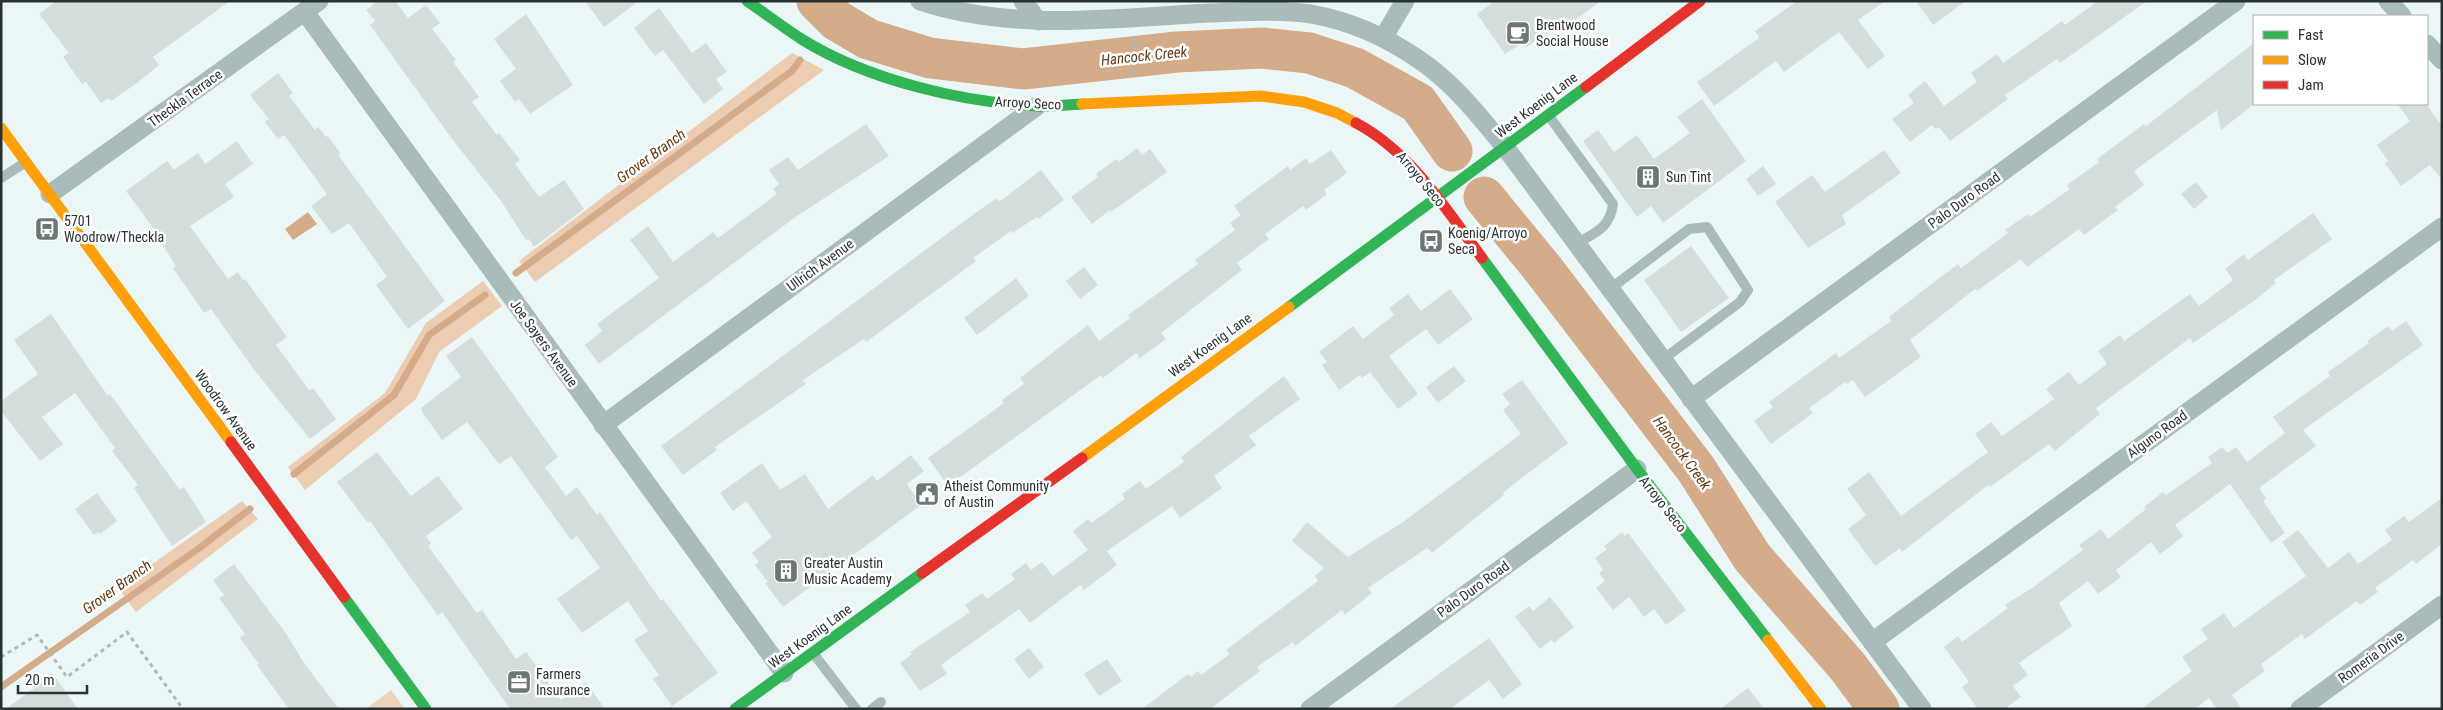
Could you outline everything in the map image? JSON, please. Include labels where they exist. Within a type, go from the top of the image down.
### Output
[{"type":"street","name":"Arroyo Seco","points":[[747,1],[804,41],[877,74],[967,98],[1036,106],[1261,96],[1304,102],[1337,113],[1368,130],[1397,151],[1438,198],[1636,469],[1821,709]]},
{"type":"street","points":[[920,1],[984,18],[1038,21],[1267,11],[1311,14],[1352,24],[1383,38],[1420,59],[1448,82],[1505,147],[1922,709]]},
{"type":"street","points":[[1023,1],[1038,21]]},
{"type":"street","points":[[1383,38],[1405,1]]},
{"type":"street","name":"West Koenig Lane","points":[[735,709],[1438,198],[1700,1]]},
{"type":"street","name":"Palo Duro Road","points":[[1692,399],[2236,1]]},
{"type":"street","points":[[2388,1],[2401,15]]},
{"type":"street","name":"Theckla Terrace","points":[[50,194],[312,7]]},
{"type":"street","name":"Joe Sayers Avenue","points":[[312,7],[603,424],[784,673]]},
{"type":"street","points":[[2428,45],[2442,60]]},
{"type":"street","name":"Ullrich Avenue","points":[[603,424],[1036,106]]},
{"type":"street","name":"Woodrow Avenue","points":[[1,128],[426,709]]},
{"type":"street","name":"Alguno Road","points":[[1872,642],[2442,226]]},
{"type":"street","name":"Palo Duro Road","points":[[1310,709],[1636,469]]},
{"type":"street","name":"Romeria Drive","points":[[2300,709],[2442,605]]},
{"type":"lane","points":[[1549,115],[1613,204],[1611,216],[1600,230],[1576,244]]},
{"type":"lane","points":[[1,178],[26,162]]},
{"type":"lane","points":[[1610,289],[1689,229],[1707,227],[1748,290],[1740,302],[1662,360]]},
{"type":"lane","points":[[813,652],[856,709]]},
{"type":"lane","points":[[872,709],[882,702]]},
{"type":"path","points":[[1134,39],[1134,75]]},
{"type":"path","points":[[1,657],[37,635],[68,677],[127,632],[183,709]]},
{"type":"shaded area","points":[[792,53],[824,70],[535,282],[519,261]]},
{"type":"shaded area","points":[[308,212],[317,224],[293,240],[285,229]]},
{"type":"shaded area","points":[[483,281],[502,306],[439,352],[416,399],[305,490],[288,467],[385,393],[426,323]]},
{"type":"shaded area","points":[[242,501],[258,519],[136,612],[118,588]]},
{"type":"shaded area","points":[[391,690],[405,709],[366,709]]},
{"type":"building","points":[[56,1],[230,1],[153,57],[159,65],[137,83],[111,101],[108,98],[101,103],[86,82],[82,84],[63,57],[69,53],[39,14]]},
{"type":"building","points":[[378,1],[395,1],[408,18],[426,5],[440,23],[432,29],[456,60],[453,62],[479,97],[472,102],[497,135],[499,133],[520,160],[515,164],[539,197],[564,180],[584,209],[534,247],[529,239],[526,240],[501,201],[452,139],[370,25],[375,21],[366,10]]},
{"type":"building","points":[[585,1],[639,1],[604,27]]},
{"type":"building","name":"Brentwood Social House","points":[[1495,1],[1601,1],[1571,23],[1567,18],[1527,47],[1524,42],[1505,54],[1477,14]]},
{"type":"building","points":[[1797,1],[1885,1],[1858,20],[1885,56],[1868,69],[1839,32],[1784,72],[1776,61],[1714,106],[1697,82],[1759,38],[1755,31]]},
{"type":"building","points":[[1916,1],[1966,1],[1933,25]]},
{"type":"building","points":[[2098,1],[2147,1],[2060,63],[2057,59],[2005,95],[2008,99],[1950,141],[1939,127],[1935,129],[1932,125],[1910,142],[1892,119],[1914,103],[1908,95],[1925,81],[1944,106],[1977,82],[1971,73],[1997,54],[2003,63],[2062,21],[2065,25]]},
{"type":"building","points":[[659,8],[692,53],[706,43],[727,72],[716,79],[723,89],[704,104],[663,50],[655,56],[634,28]]},
{"type":"building","points":[[526,14],[573,85],[530,114],[519,99],[515,102],[500,81],[516,69],[494,39]]},
{"type":"building","points":[[2253,44],[2253,105],[2221,130],[2217,110],[2134,171],[2144,185],[2115,207],[2118,210],[2084,235],[2079,229],[2027,267],[2021,259],[1977,291],[1975,289],[1910,340],[1921,357],[1865,397],[1853,380],[1847,384],[1845,382],[1809,408],[1813,413],[1771,444],[1754,421],[1773,407],[1769,402],[1836,353],[1839,358],[1891,321],[1889,317],[1958,264],[1961,268],[2008,233],[2005,230],[2028,214],[2030,217],[2070,189],[2067,185],[2099,162],[2097,159],[2144,124],[2146,126]]},
{"type":"building","points":[[278,73],[293,93],[289,96],[315,130],[318,127],[326,137],[328,136],[341,154],[338,155],[445,301],[408,329],[376,285],[387,277],[349,223],[332,234],[311,206],[327,194],[284,135],[278,139],[265,122],[269,119],[250,95]]},
{"type":"building","points":[[1702,99],[1746,161],[1663,223],[1651,206],[1637,217],[1583,141],[1598,130],[1614,152],[1637,135],[1654,159],[1690,133],[1677,117]]},
{"type":"building","points":[[2398,105],[2427,105],[2442,126],[2442,180],[2430,165],[2401,186],[2385,163],[2388,161],[2377,145],[2410,121]]},
{"type":"building","points":[[866,124],[889,156],[794,218],[599,364],[585,345],[602,331],[597,324],[659,278],[630,240],[648,226],[673,262],[713,232],[718,238],[777,194],[773,189],[779,184],[769,170],[788,157],[798,170]]},
{"type":"building","points":[[237,141],[253,164],[225,184],[234,197],[190,226],[228,279],[238,272],[243,280],[245,279],[287,337],[276,345],[309,390],[313,388],[336,419],[310,439],[255,371],[211,309],[204,313],[173,268],[176,266],[160,241],[162,240],[126,191],[167,161],[174,170],[198,153],[205,164]]},
{"type":"building","points":[[1137,148],[1142,155],[1150,149],[1167,172],[1092,224],[1071,197],[1098,177],[1096,174],[1116,159],[1119,162]]},
{"type":"building","points":[[1331,150],[1347,173],[1324,190],[1327,194],[1306,210],[1303,206],[1265,234],[1269,239],[1237,263],[1242,270],[1161,333],[1166,339],[1140,358],[1136,353],[1103,378],[1101,375],[948,486],[928,458],[1004,403],[1002,400],[1024,384],[1020,378],[1088,325],[1099,341],[1130,318],[1128,315],[1198,264],[1195,260],[1235,230],[1230,223],[1241,215],[1234,206],[1288,166],[1290,170],[1306,158],[1310,164]]},
{"type":"building","points":[[1884,150],[1901,173],[1842,215],[1846,224],[1808,248],[1775,202],[1812,175],[1825,192]]},
{"type":"building","points":[[1763,166],[1776,184],[1758,196],[1746,179]]},
{"type":"building","points":[[1041,170],[1064,200],[1038,219],[1037,217],[1012,233],[1011,231],[973,258],[976,261],[866,342],[864,339],[803,380],[806,384],[715,447],[717,450],[683,475],[661,446],[978,211],[997,198],[999,202]]},
{"type":"building","points":[[2196,182],[2208,197],[2194,209],[2181,194]]},
{"type":"building","points":[[2313,213],[2332,239],[2274,280],[2276,283],[2255,300],[2193,343],[2190,338],[2096,408],[2100,414],[2055,451],[2049,444],[1990,487],[1988,485],[1902,552],[1900,548],[1875,566],[1848,529],[1866,515],[1847,489],[1869,472],[1901,516],[1988,452],[1975,434],[1991,422],[2002,436],[2054,399],[2046,389],[2069,372],[2079,385],[2107,364],[2098,351],[2120,335],[2124,341],[2190,294],[2199,306],[2233,280],[2225,269],[2244,254],[2248,260]]},
{"type":"building","points":[[1691,246],[1729,298],[1681,332],[1644,280]]},
{"type":"building","points":[[1084,267],[1098,285],[1080,299],[1066,281]]},
{"type":"building","points":[[1016,278],[1029,296],[977,335],[964,318]]},
{"type":"building","points":[[1450,289],[1473,319],[1438,345],[1426,329],[1389,356],[1418,394],[1398,409],[1370,372],[1362,378],[1360,375],[1339,390],[1322,365],[1327,362],[1319,352],[1353,326],[1363,339],[1394,315],[1389,308],[1408,294],[1421,311]]},
{"type":"building","points":[[51,314],[108,396],[110,394],[180,490],[184,487],[206,522],[172,546],[134,488],[138,485],[112,451],[115,448],[75,393],[42,417],[63,444],[40,461],[1,411],[1,401],[38,374],[14,340]]},
{"type":"building","points":[[2406,321],[2423,345],[2303,430],[2316,446],[2259,488],[2266,498],[2263,501],[2285,533],[2271,543],[2230,484],[2175,525],[2183,536],[2160,554],[2151,542],[2116,570],[2121,577],[2098,594],[2088,581],[2059,603],[2072,626],[2019,663],[2028,675],[2013,686],[2021,697],[2004,709],[1978,709],[1962,687],[1969,682],[1944,647],[1958,636],[1962,642],[2008,608],[2005,605],[2032,588],[2083,550],[2079,545],[2101,529],[2108,539],[2146,509],[2144,507],[2163,492],[2166,495],[2212,463],[2208,457],[2222,447],[2227,453],[2236,447],[2247,462],[2285,433],[2273,417],[2330,376],[2328,372],[2369,343],[2367,341],[2388,326],[2392,331]]},
{"type":"building","points":[[472,337],[558,457],[545,467],[566,496],[577,487],[597,515],[600,512],[661,601],[663,599],[718,673],[672,706],[653,679],[659,675],[634,640],[648,631],[628,601],[582,633],[557,599],[600,568],[577,536],[571,540],[511,456],[499,464],[467,422],[442,440],[423,413],[421,408],[461,377],[446,356]]},
{"type":"building","points":[[1454,366],[1466,381],[1438,403],[1426,387]]},
{"type":"building","points":[[1284,376],[1300,399],[1249,436],[1256,445],[1214,476],[1222,488],[1180,518],[1172,506],[1107,551],[1117,565],[1084,590],[1080,585],[1030,623],[1019,609],[941,665],[947,674],[920,691],[900,663],[912,654],[910,652],[970,612],[965,605],[982,593],[987,599],[1015,579],[1011,574],[1026,563],[1031,570],[1042,562],[1053,576],[1088,550],[1073,531],[1088,519],[1091,523],[1125,499],[1122,494],[1140,481],[1146,489],[1184,462],[1181,457]]},
{"type":"building","points":[[1522,380],[1568,443],[1515,483],[1503,493],[1504,495],[1432,553],[1427,548],[1368,588],[1372,593],[1345,615],[1342,610],[1295,646],[1293,642],[1257,667],[1260,671],[1210,709],[1142,709],[1188,674],[1191,677],[1198,671],[1201,675],[1230,654],[1226,650],[1318,581],[1315,576],[1324,568],[1292,541],[1307,522],[1348,557],[1403,522],[1521,434],[1503,410],[1510,404],[1502,394]]},
{"type":"building","points":[[377,452],[411,496],[438,476],[463,509],[426,536],[431,544],[428,546],[477,613],[482,610],[516,659],[526,652],[561,700],[586,682],[605,709],[510,709],[442,612],[438,616],[370,521],[368,523],[337,482]]},
{"type":"building","points":[[911,455],[924,471],[907,484],[921,505],[783,607],[765,583],[768,582],[755,565],[759,562],[752,553],[772,537],[746,501],[733,511],[720,493],[762,463],[780,490],[805,474],[828,509],[873,475],[877,481]]},
{"type":"building","points":[[97,493],[117,521],[100,534],[98,532],[94,535],[75,509]]},
{"type":"building","points":[[2442,498],[2442,544],[2416,564],[2413,560],[2375,588],[2378,592],[2360,605],[2357,601],[2305,639],[2302,634],[2261,664],[2265,671],[2232,695],[2242,709],[2217,709],[2209,698],[2195,709],[2141,709],[2192,671],[2182,657],[2208,639],[2201,629],[2224,613],[2234,628],[2306,576],[2282,542],[2298,530],[2328,568],[2349,552],[2358,564],[2392,540],[2385,530],[2404,516],[2409,522]]},
{"type":"building","points":[[1622,532],[1625,536],[1628,533],[1686,610],[1666,625],[1654,609],[1644,617],[1629,597],[1613,610],[1596,588],[1605,581],[1599,573],[1603,570],[1595,558],[1607,549],[1604,546]]},
{"type":"building","points":[[234,564],[339,709],[289,709],[257,665],[259,664],[240,638],[245,634],[219,598],[224,595],[213,580]]},
{"type":"building","points":[[1550,597],[1574,627],[1554,643],[1551,640],[1540,649],[1515,617],[1529,606],[1533,611]]},
{"type":"building","points":[[1489,638],[1522,684],[1503,699],[1489,680],[1450,709],[1390,709]]},
{"type":"building","points":[[1029,648],[1044,667],[1029,679],[1014,659]]},
{"type":"building","points":[[1107,659],[1122,681],[1099,696],[1084,674]]},
{"type":"building","points":[[53,674],[78,709],[6,709]]},
{"type":"building","points":[[1748,688],[1764,709],[1720,709]]},
{"type":"waterway","name":"Hancock Creek","points":[[817,1],[836,20],[868,39],[930,58],[1023,69],[1177,52],[1262,48],[1309,53],[1355,68],[1418,103],[1452,151]]},
{"type":"waterway","name":"Grover Branch","points":[[826,31],[836,20]]},
{"type":"waterway","name":"Grover Branch","points":[[516,273],[792,71],[800,60]]},
{"type":"waterway","name":"Hancock Creek","points":[[1484,197],[1543,269],[1696,469],[1752,557],[1848,667],[1879,709]]},
{"type":"waterway","name":"Grover Branch","points":[[294,474],[394,395],[429,335],[485,295]]},
{"type":"waterway","name":"Grover Branch","points":[[1,687],[198,549],[250,509]]},
{"type":"traffic: fast","points":[[747,1],[803,40],[856,67],[886,77],[946,94],[977,100],[1042,106],[1082,104]]},
{"type":"traffic: fast","points":[[1289,307],[1586,87]]},
{"type":"traffic: fast","points":[[1482,258],[1637,469],[1768,640]]},
{"type":"traffic: fast","points":[[735,709],[922,573]]},
{"type":"traffic: fast","points":[[344,597],[426,709]]},
{"type":"traffic: slow","points":[[1082,104],[1261,96],[1304,102],[1337,113],[1356,123]]},
{"type":"traffic: slow","points":[[1,128],[231,442]]},
{"type":"traffic: slow","points":[[1082,458],[1289,307]]},
{"type":"traffic: slow","points":[[1768,640],[1821,709]]},
{"type":"traffic: jam","points":[[1586,87],[1700,1]]},
{"type":"traffic: jam","points":[[1356,123],[1394,149],[1411,166],[1441,201],[1482,258]]},
{"type":"traffic: jam","points":[[231,442],[344,597]]},
{"type":"traffic: jam","points":[[922,573],[1082,458]]},
{"type":"place","name":"Brentwood Social House","points":[[1518,33]]},
{"type":"place","name":"Sun Tint","points":[[1648,177]]},
{"type":"place","name":"5701 Woodrow/Theckla","points":[[47,229]]},
{"type":"place","name":"Koenig/Arroyo Seca","points":[[1431,241]]},
{"type":"place","name":"Atheist Community of Austin","points":[[927,494]]},
{"type":"place","name":"Greater Austin Music Academy","points":[[786,571]]},
{"type":"place","name":"Farmers Insurance","points":[[519,682]]}]
